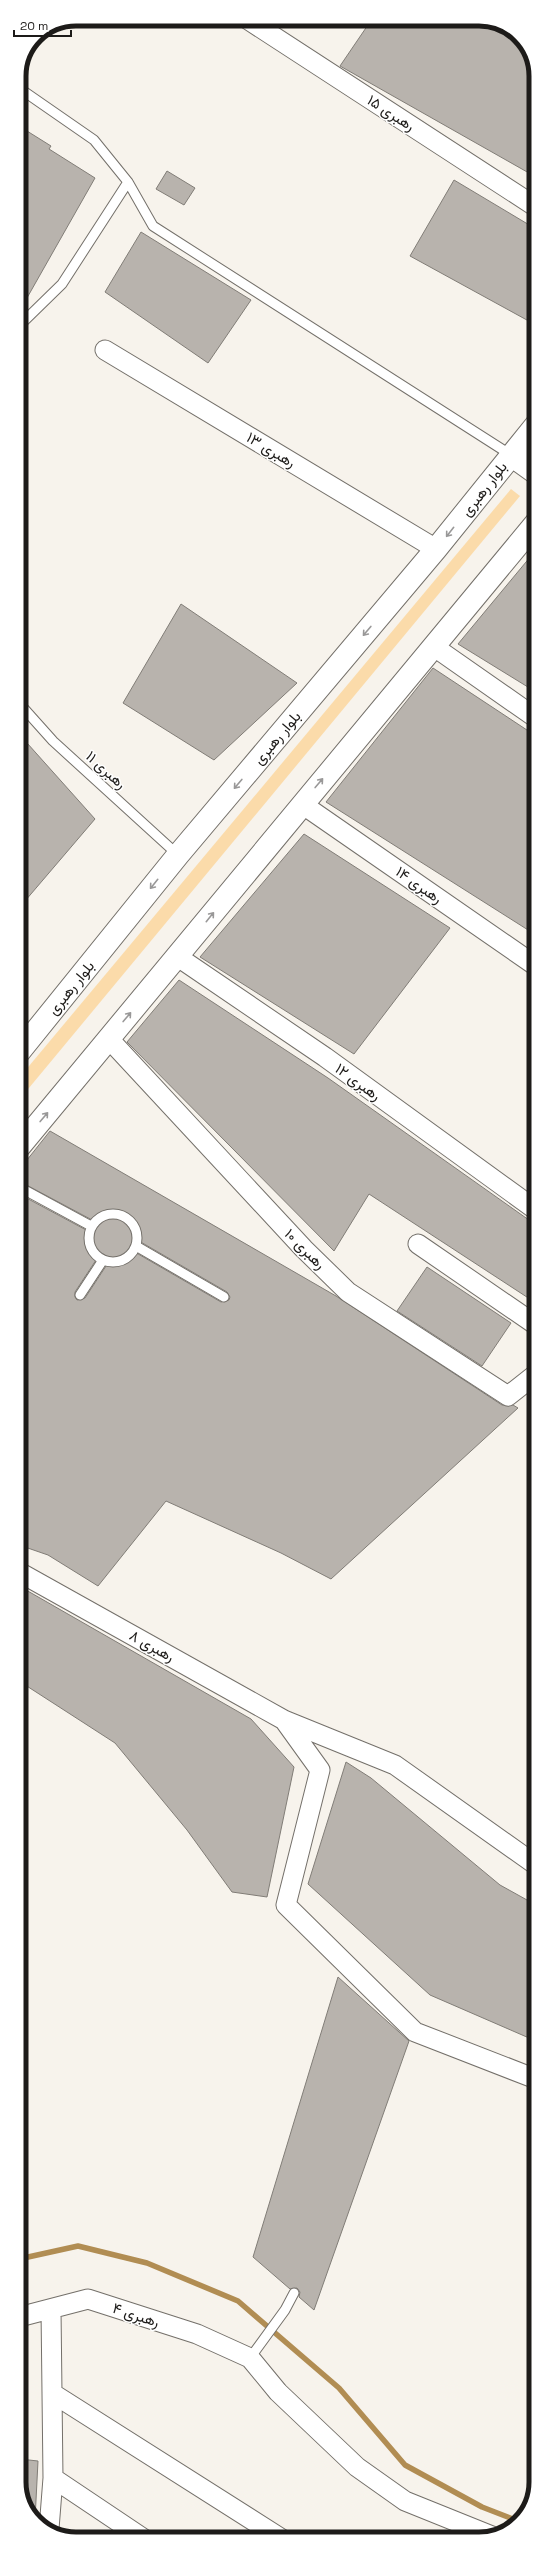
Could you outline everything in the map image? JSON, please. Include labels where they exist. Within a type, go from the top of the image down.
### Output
[{"type":"main road","name":"بلوار رهبری","points":[[26,1043],[178,855],[436,549],[529,433]]},
{"type":"main road","points":[[511,455],[529,468]]},
{"type":"main road","points":[[26,1139],[178,957],[302,804],[529,531]]},
{"type":"street","name":"رهبری ۱۵","points":[[258,26],[529,201]]},
{"type":"street","name":"رهبری ۱۳","points":[[105,350],[436,549]]},
{"type":"street","points":[[433,646],[529,713]]},
{"type":"street","name":"رهبری ۱۴","points":[[302,804],[529,961]]},
{"type":"street","name":"رهبری ۱۲","points":[[178,957],[325,1057],[529,1205]]},
{"type":"street","name":"رهبری ۱۰","points":[[108,1039],[304,1249],[348,1292],[508,1396],[529,1380]]},
{"type":"street","points":[[418,1244],[529,1321]]},
{"type":"street","name":"رهبری ۸","points":[[26,1576],[284,1720],[395,1765],[529,1860]]},
{"type":"street","points":[[284,1720],[320,1770],[286,1905],[415,2032],[529,2075]]},
{"type":"street","name":"رهبری ۴","points":[[26,2315],[88,2299],[197,2334],[250,2358]]},
{"type":"street","points":[[49,2525],[53,2478],[51,2309]]},
{"type":"street","points":[[250,2358],[278,2392],[357,2467],[405,2501],[482,2532]]},
{"type":"street","points":[[52,2393],[272,2532]]},
{"type":"street","points":[[53,2478],[135,2532]]},
{"type":"lane","points":[[26,93],[94,140],[128,182],[152,226],[511,455]]},
{"type":"lane","points":[[26,319],[62,284],[128,182]]},
{"type":"lane","name":"رهبری ۱۱","points":[[26,711],[54,741],[178,855]]},
{"type":"lane","points":[[26,1190],[91,1226]]},
{"type":"lane","points":[[104,1215],[120,1215],[133,1225],[137,1232],[136,1246],[130,1255],[124,1260],[116,1262],[103,1260],[90,1248],[89,1233],[91,1226],[104,1215]]},
{"type":"lane","points":[[136,1246],[224,1297]]},
{"type":"lane","points":[[80,1295],[103,1260]]},
{"type":"lane","points":[[250,2358],[285,2310],[294,2293]]},
{"type":"shaded area","points":[[511,489],[520,496],[26,1092],[26,1070]]},
{"type":"building","points":[[367,26],[482,26],[504,33],[512,38],[519,46],[524,54],[529,70],[529,173],[340,66]]},
{"type":"building","points":[[26,130],[51,146],[49,149],[95,178],[26,300]]},
{"type":"building","points":[[167,171],[195,188],[184,205],[156,189]]},
{"type":"building","points":[[454,180],[529,225],[529,321],[410,256]]},
{"type":"building","points":[[141,232],[251,300],[208,363],[105,292]]},
{"type":"building","points":[[529,558],[529,688],[458,644]]},
{"type":"building","points":[[181,604],[297,683],[214,760],[123,703]]},
{"type":"building","points":[[433,668],[529,731],[529,931],[326,802]]},
{"type":"building","points":[[26,742],[95,819],[26,900]]},
{"type":"building","points":[[304,834],[450,928],[354,1054],[200,957]]},
{"type":"building","points":[[179,980],[328,1078],[529,1220],[529,1298],[369,1194],[334,1251],[127,1042]]},
{"type":"building","points":[[50,1131],[336,1296],[502,1405],[513,1405],[518,1408],[331,1579],[281,1553],[166,1501],[98,1586],[48,1555],[26,1547],[26,1198],[88,1231],[94,1231],[97,1226],[94,1221],[26,1185],[26,1161]],"holes":[[[133,1241],[139,1241],[227,1292],[230,1297],[229,1300],[221,1302],[133,1251],[130,1246]],[[103,1254],[108,1257],[108,1263],[85,1298],[77,1300],[75,1297],[75,1292],[98,1257]]]},
{"type":"building","points":[[427,1267],[511,1323],[482,1366],[397,1311]]},
{"type":"building","points":[[26,1590],[251,1719],[294,1767],[267,1897],[232,1892],[187,1830],[115,1743],[26,1686]]},
{"type":"building","points":[[346,1762],[371,1778],[500,1885],[529,1901],[529,2038],[430,1995],[308,1884]]},
{"type":"building","points":[[338,1977],[409,2041],[314,2310],[299,2297],[300,2292],[297,2288],[290,2289],[253,2257]]},
{"type":"building","points":[[26,2460],[38,2461],[35,2511],[31,2504],[26,2488]]},
{"type":"waterway","points":[[26,2257],[78,2246],[147,2263],[238,2301],[339,2388],[405,2465],[482,2507],[513,2519]]}]
